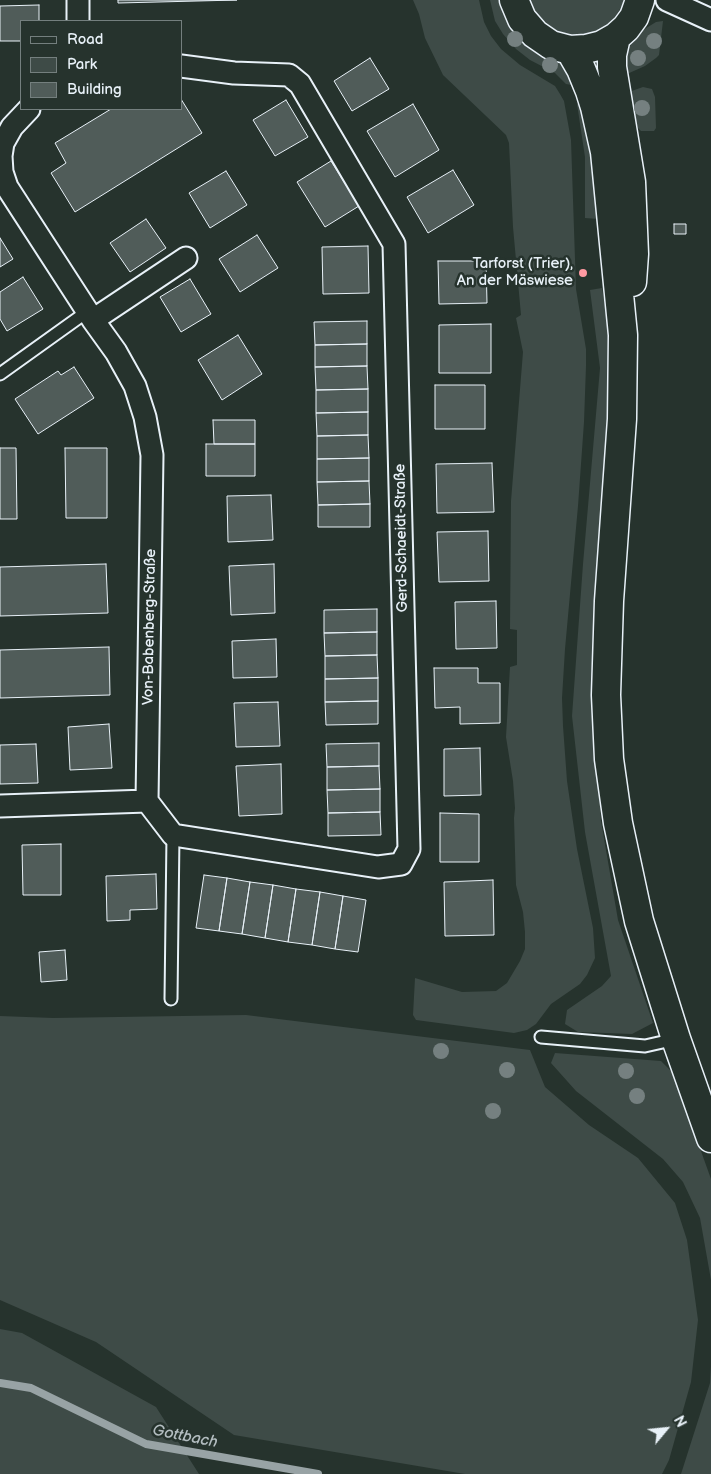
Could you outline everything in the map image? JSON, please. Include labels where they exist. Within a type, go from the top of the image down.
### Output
[{"type":"main road","points":[[514,0],[522,19],[535,34],[551,45],[570,50],[586,50],[602,46],[616,37],[634,17],[640,0]]},
{"type":"main road","points":[[616,37],[612,55],[612,67],[631,182],[634,254],[631,294],[624,335]]},
{"type":"main road","points":[[570,50],[581,69],[590,91],[598,116],[605,152],[624,335],[622,419],[609,601],[606,685],[609,759],[618,823],[639,921],[676,1039],[711,1138]]},
{"type":"street","points":[[78,0],[78,20]]},
{"type":"street","points":[[668,0],[711,20]]},
{"type":"street","name":"Gerd-Schaeidt-Straße","points":[[173,835],[378,867],[401,864],[409,849],[394,244],[300,84],[289,75],[234,73],[182,66]]},
{"type":"street","name":"Von-Babenberg-Straße","points":[[28,110],[12,128],[3,143],[1,156],[2,172],[8,187],[116,352],[135,386],[145,416],[152,455],[147,801]]},
{"type":"street","points":[[91,315],[186,258]]},
{"type":"street","points":[[0,806],[147,801],[173,835]]},
{"type":"lane","points":[[0,374],[91,315]]},
{"type":"lane","points":[[171,999],[173,835]]},
{"type":"lane","points":[[542,1036],[645,1046],[676,1039]]},
{"type":"green space","points":[[413,0],[479,0],[484,22],[491,36],[501,49],[520,65],[555,86],[564,101],[571,140],[576,289],[586,349],[586,366],[578,506],[562,698],[567,781],[577,849],[593,928],[595,958],[587,975],[580,984],[551,1004],[536,1024],[527,1030],[514,1033],[416,1020],[413,1015],[415,978],[462,992],[496,991],[507,983],[525,949],[525,932],[523,912],[516,885],[515,808],[506,737],[510,667],[517,665],[517,630],[510,629],[511,501],[523,352],[516,318],[521,315],[513,227],[509,143],[506,135],[443,75],[425,38],[419,14]]},
{"type":"green space","points":[[490,0],[502,0],[517,34],[534,50],[569,69],[577,86],[566,84],[555,73],[530,60],[516,49],[495,21]]},
{"type":"green space","points":[[530,0],[624,0],[611,22],[600,30],[587,34],[573,35],[560,32],[547,25],[537,15]]},
{"type":"green space","points":[[663,21],[659,55],[645,66],[627,74],[620,70],[624,50],[643,30],[656,22]]},
{"type":"green space","points":[[643,87],[652,89],[655,97],[656,128],[654,131],[641,131],[638,128],[626,93]]},
{"type":"green space","points":[[587,102],[598,219],[585,218],[585,157],[577,104]]},
{"type":"green space","points":[[602,288],[613,356],[592,675],[601,821],[618,920],[653,1023],[632,1034],[578,1032],[565,1024],[567,1010],[602,986],[611,976],[585,832],[572,716],[600,368],[590,290]]},
{"type":"green space","points":[[246,1015],[530,1050],[545,1087],[589,1125],[638,1158],[675,1203],[687,1240],[698,1320],[691,1382],[669,1460],[662,1474],[465,1474],[234,1435],[96,1342],[0,1300],[0,1016],[53,1018]]},
{"type":"green space","points":[[555,1053],[661,1061],[673,1073],[711,1179],[711,1280],[700,1218],[683,1182],[663,1159],[576,1091],[551,1063]]},
{"type":"green space","points":[[0,1329],[22,1333],[156,1407],[199,1474],[0,1474]]},
{"type":"green space","points":[[711,1366],[711,1474],[681,1474],[710,1383]]},
{"type":"building","points":[[118,0],[237,0],[118,3]]},
{"type":"building","points":[[39,5],[39,20],[20,20],[20,41],[0,41],[0,6]]},
{"type":"building","points":[[370,58],[389,89],[352,111],[334,81]]},
{"type":"building","points":[[286,100],[308,137],[275,156],[253,120]]},
{"type":"building","points":[[182,101],[202,133],[75,212],[51,173],[66,163],[55,143],[109,110],[182,110]]},
{"type":"building","points":[[413,104],[439,150],[395,177],[367,131]]},
{"type":"building","points":[[331,161],[359,206],[325,227],[297,182]]},
{"type":"building","points":[[453,170],[474,205],[428,233],[407,197]]},
{"type":"building","points":[[226,171],[247,205],[210,228],[189,193]]},
{"type":"building","points":[[146,219],[166,248],[130,272],[110,243]]},
{"type":"building","points":[[674,224],[686,224],[686,234],[674,234]]},
{"type":"building","points":[[257,235],[278,268],[240,292],[219,259]]},
{"type":"building","points":[[0,238],[13,259],[0,267]]},
{"type":"building","points":[[368,246],[369,293],[323,294],[322,247]]},
{"type":"building","points":[[438,261],[486,261],[487,303],[439,304]]},
{"type":"building","points":[[23,277],[43,309],[7,331],[0,319],[0,292]]},
{"type":"building","points":[[190,279],[211,314],[181,332],[160,297]]},
{"type":"building","points":[[367,321],[367,344],[315,345],[314,322]]},
{"type":"building","points":[[491,324],[491,373],[439,373],[439,325]]},
{"type":"building","points":[[238,335],[262,374],[222,400],[198,360]]},
{"type":"building","points":[[367,344],[367,366],[315,367],[315,345]]},
{"type":"building","points":[[367,366],[368,389],[316,390],[315,367]]},
{"type":"building","points":[[74,367],[94,398],[38,434],[15,399],[58,371],[61,375]]},
{"type":"building","points":[[435,385],[485,385],[485,429],[435,429]]},
{"type":"building","points":[[368,389],[368,412],[316,413],[316,390]]},
{"type":"building","points":[[368,412],[368,435],[317,436],[316,413]]},
{"type":"building","points":[[213,420],[255,420],[255,444],[214,444]]},
{"type":"building","points":[[368,435],[369,458],[317,459],[317,436]]},
{"type":"building","points":[[206,444],[255,444],[255,476],[206,476]]},
{"type":"building","points":[[0,448],[16,448],[17,519],[0,519]]},
{"type":"building","points":[[65,448],[107,448],[107,518],[66,518]]},
{"type":"building","points":[[369,458],[369,481],[317,482],[317,459]]},
{"type":"building","points":[[492,463],[494,512],[437,513],[436,464]]},
{"type":"building","points":[[369,481],[370,504],[318,505],[317,482]]},
{"type":"building","points":[[271,495],[273,540],[228,542],[227,496]]},
{"type":"building","points":[[370,504],[370,527],[318,527],[318,505]]},
{"type":"building","points":[[488,531],[489,581],[439,582],[437,532]]},
{"type":"building","points":[[106,564],[108,613],[0,616],[0,567]]},
{"type":"building","points":[[274,564],[275,613],[231,615],[229,566]]},
{"type":"building","points":[[496,601],[497,648],[456,649],[455,602]]},
{"type":"building","points":[[377,609],[377,632],[324,633],[324,610]]},
{"type":"building","points":[[377,632],[377,655],[325,656],[324,633]]},
{"type":"building","points":[[276,639],[277,677],[233,678],[232,641]]},
{"type":"building","points":[[109,647],[110,695],[0,698],[0,650]]},
{"type":"building","points":[[377,655],[378,678],[325,679],[325,656]]},
{"type":"building","points":[[434,668],[478,668],[478,683],[500,683],[500,723],[460,724],[460,707],[435,708]]},
{"type":"building","points":[[378,678],[378,701],[325,702],[325,679]]},
{"type":"building","points":[[378,701],[378,724],[326,725],[325,702]]},
{"type":"building","points":[[278,702],[280,746],[236,747],[234,703]]},
{"type":"building","points":[[109,724],[112,768],[70,770],[68,727]]},
{"type":"building","points":[[379,743],[379,766],[327,767],[326,744]]},
{"type":"building","points":[[36,744],[38,783],[0,784],[0,745]]},
{"type":"building","points":[[480,748],[481,795],[444,796],[444,749]]},
{"type":"building","points":[[281,764],[282,814],[239,816],[236,766]]},
{"type":"building","points":[[379,766],[380,789],[327,790],[327,767]]},
{"type":"building","points":[[380,789],[380,812],[328,813],[327,790]]},
{"type":"building","points":[[380,812],[381,835],[328,836],[328,813]]},
{"type":"building","points":[[440,813],[479,814],[479,862],[440,862]]},
{"type":"building","points":[[61,844],[61,895],[23,895],[22,845]]},
{"type":"building","points":[[156,874],[157,909],[130,910],[130,920],[107,921],[106,876]]},
{"type":"building","points":[[204,875],[227,878],[219,931],[196,928]]},
{"type":"building","points":[[227,878],[250,882],[242,934],[219,931]]},
{"type":"building","points":[[493,880],[494,935],[445,936],[444,882]]},
{"type":"building","points":[[250,882],[273,885],[265,938],[242,934]]},
{"type":"building","points":[[273,885],[296,889],[288,942],[265,938]]},
{"type":"building","points":[[296,889],[320,892],[312,945],[288,942]]},
{"type":"building","points":[[320,892],[343,896],[335,949],[312,945]]},
{"type":"building","points":[[343,896],[366,900],[358,952],[335,949]]},
{"type":"building","points":[[65,950],[67,980],[41,982],[39,952]]},
{"type":"waterway","name":"Gottbach","points":[[0,1383],[31,1388],[146,1444],[318,1474]]},
{"type":"place","name":"Tarforst (Trier), An der Mäswiese","points":[[583,273]]}]
